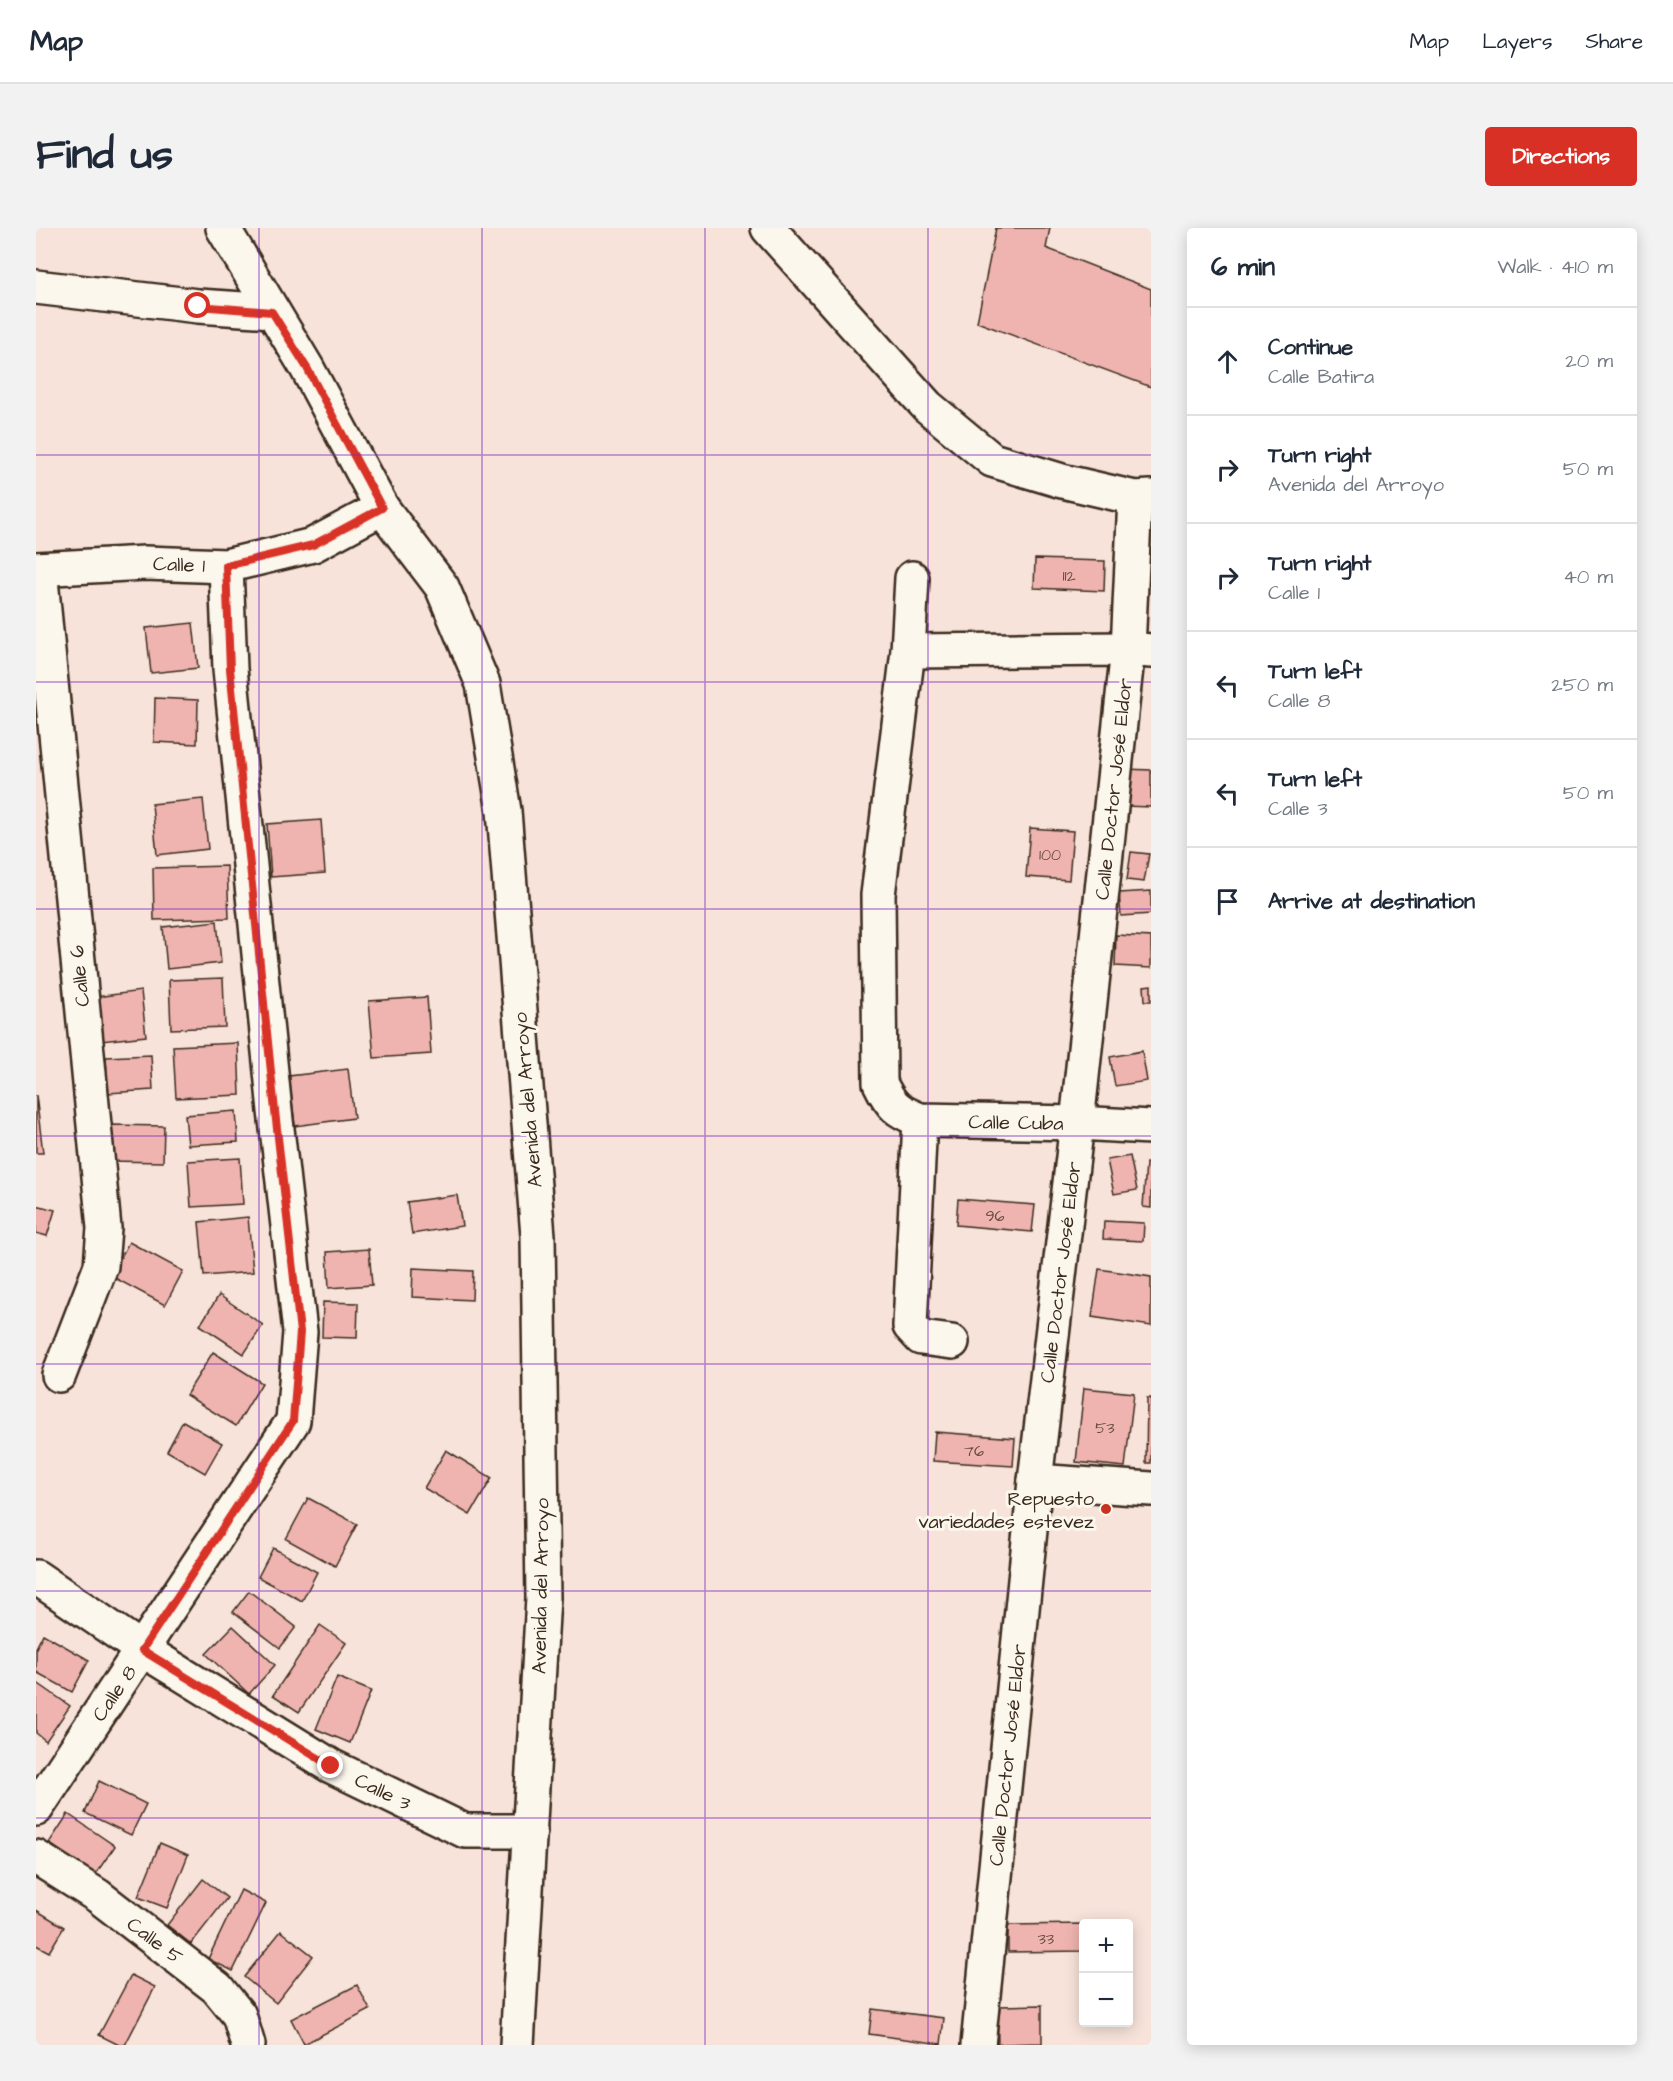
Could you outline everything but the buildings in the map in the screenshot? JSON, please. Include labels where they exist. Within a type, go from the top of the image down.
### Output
[{"type":"street","name":"Avenida del Arroyo","points":[[223,228],[307,368],[382,508],[442,587],[483,684],[504,811],[538,1236],[543,1598],[517,2045]]},
{"type":"street","points":[[768,228],[927,406],[992,460],[1062,481],[1143,497]]},
{"type":"street","points":[[36,287],[198,306],[272,312]]},
{"type":"street","name":"Calle Doctor José Eldor","points":[[978,2045],[1035,1481],[1077,1123],[1139,650],[1143,497]]},
{"type":"street","name":"Calle 1","points":[[38,569],[144,563],[226,566],[313,545],[382,508]]},
{"type":"street","name":"Calle 8","points":[[36,1809],[293,1421],[300,1332],[276,1123],[230,669],[226,566]]},
{"type":"street","name":"Calle 6","points":[[38,569],[104,1228],[101,1266],[59,1375]]},
{"type":"street","points":[[912,578],[908,651],[1139,650]]},
{"type":"street","name":"Calle Cuba","points":[[908,651],[878,895],[880,1083],[888,1100],[899,1112],[920,1120],[1151,1127]]},
{"type":"street","points":[[920,1120],[910,1326],[921,1338],[952,1342]]},
{"type":"street","points":[[1035,1481],[1151,1489]]},
{"type":"street","name":"Calle 3","points":[[36,1577],[142,1650],[331,1766],[465,1831],[530,1830]]},
{"type":"street","name":"Calle 5","points":[[36,1857],[98,1896],[217,1988],[239,2015],[248,2045]]},
{"type":"place","name":"Repuesto variedades estevez","points":[[1106,1509]]},
{"type":"route","points":[[198,306],[272,312],[307,368],[382,508],[313,545],[226,566],[230,669],[300,1332],[293,1421],[142,1650],[331,1766]]}]
